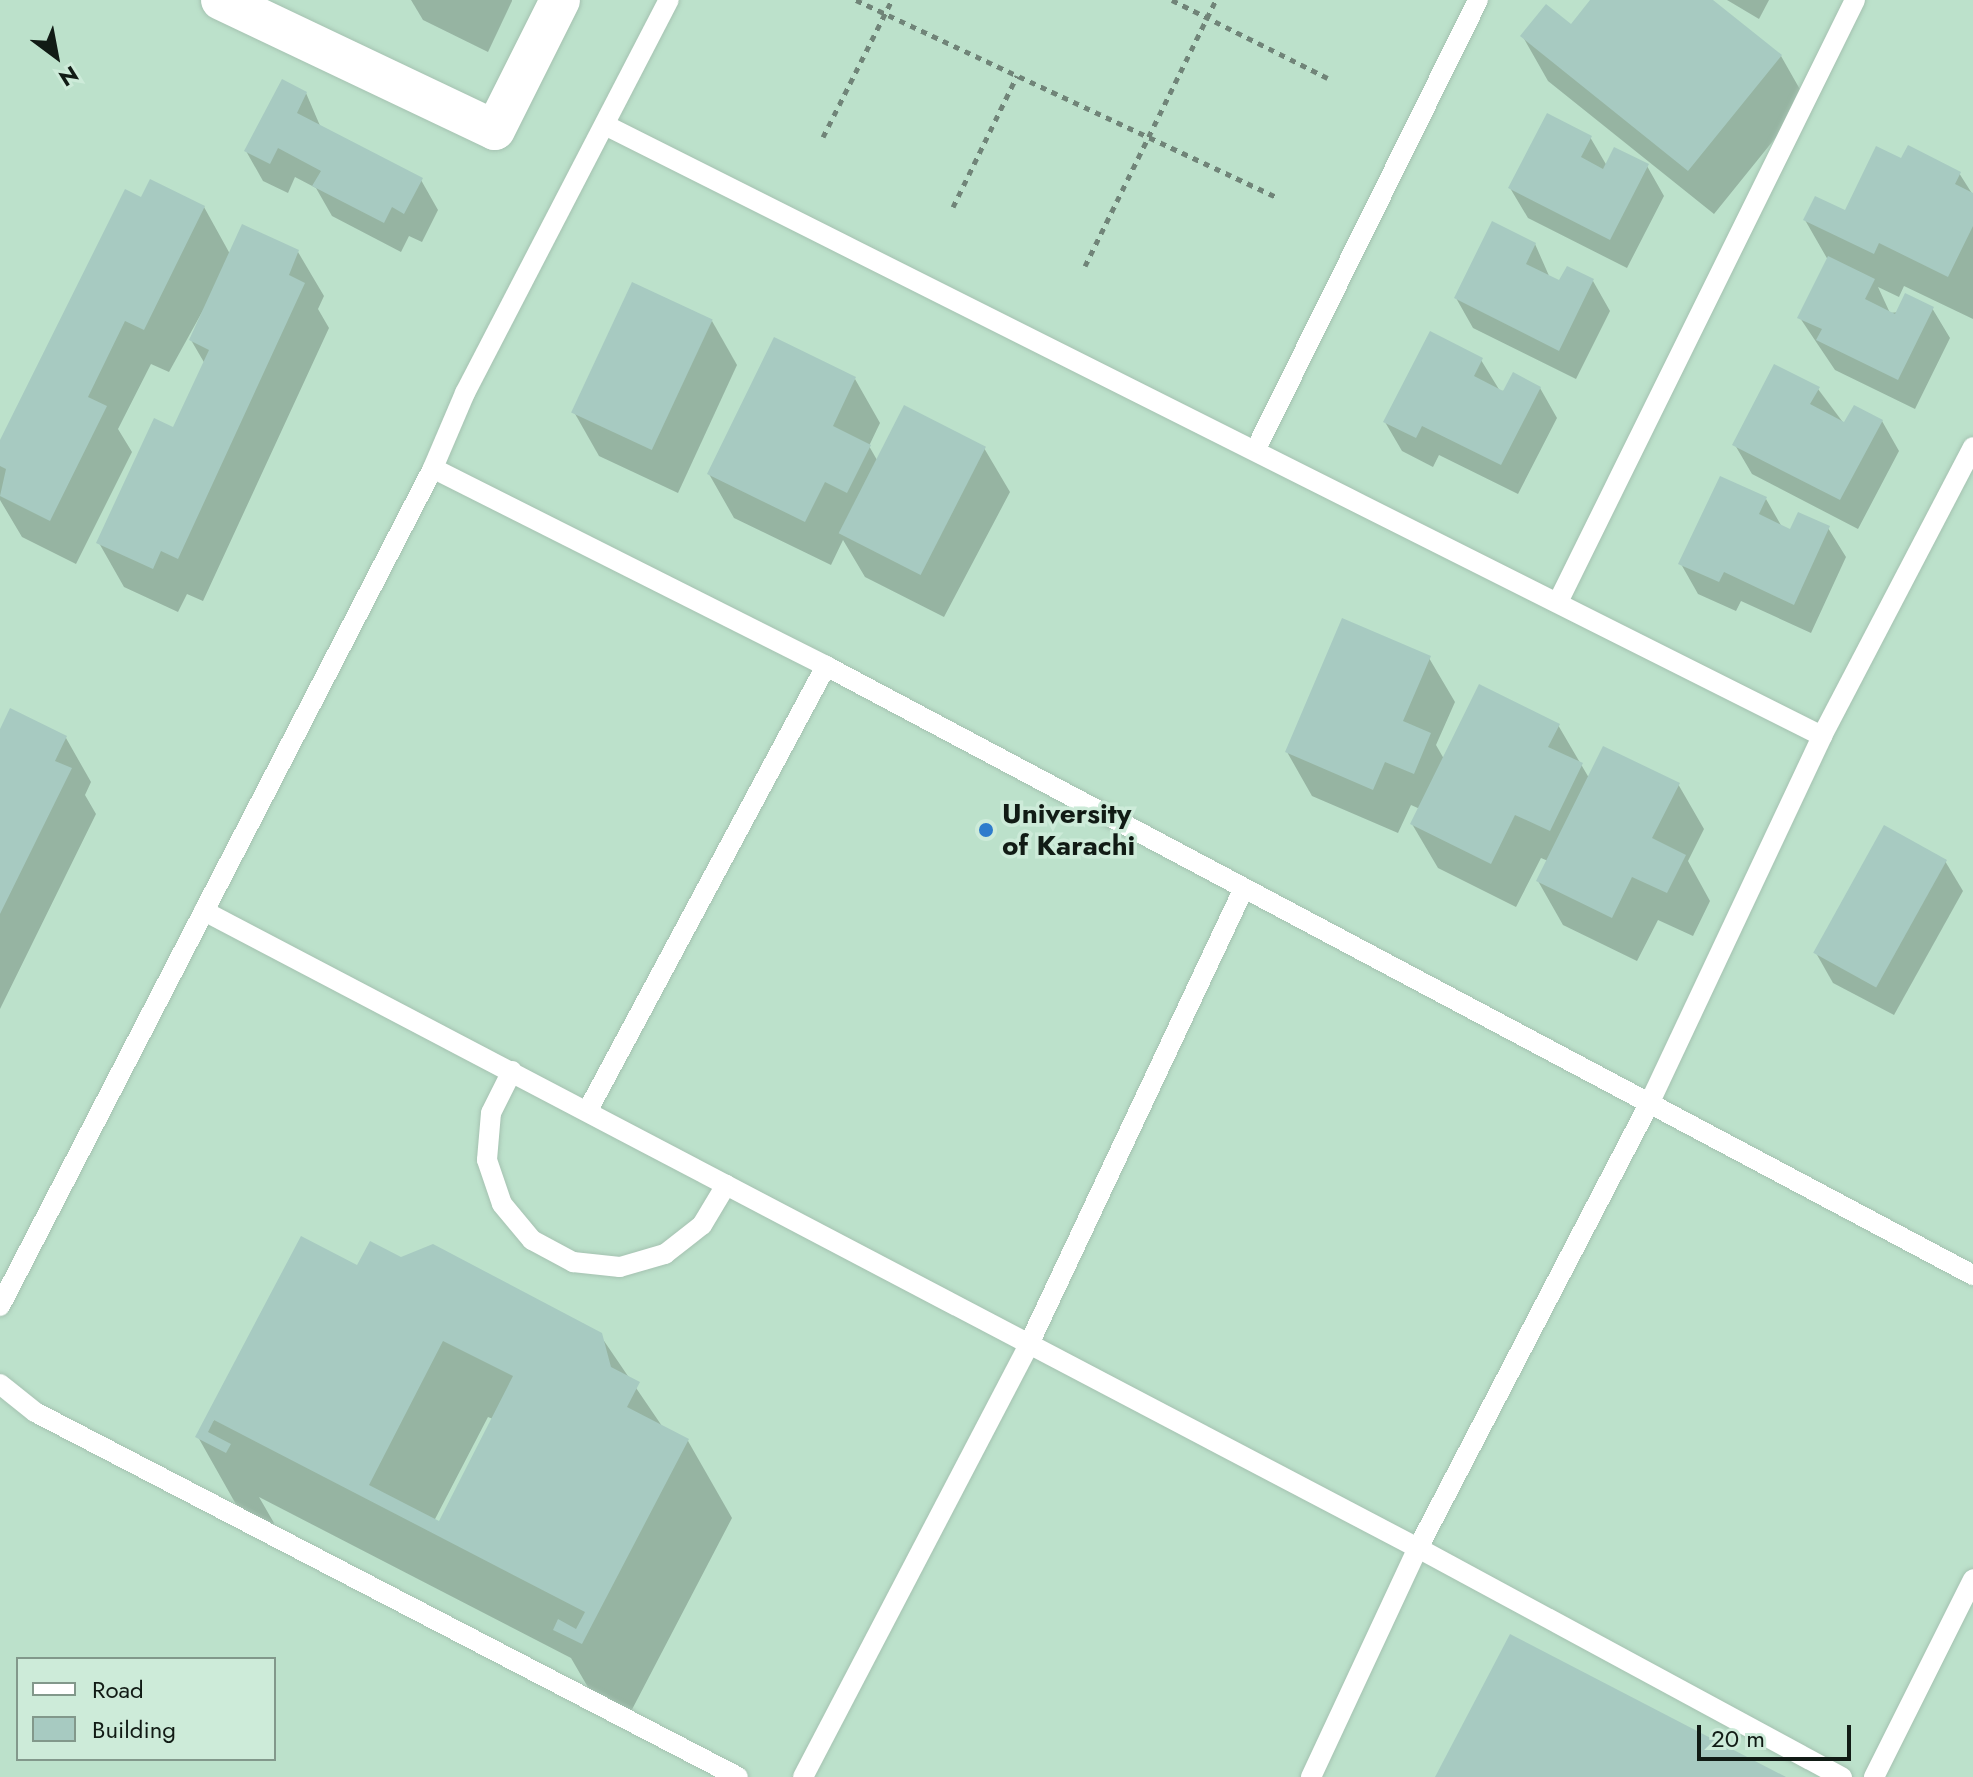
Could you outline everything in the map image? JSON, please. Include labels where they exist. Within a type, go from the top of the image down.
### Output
[{"type":"street","points":[[221,0],[495,130],[560,0]]},
{"type":"lane","points":[[0,1306],[433,468],[465,393],[669,0]]},
{"type":"lane","points":[[1256,449],[1478,0]]},
{"type":"lane","points":[[1558,602],[1855,0]]},
{"type":"lane","points":[[605,125],[1256,449],[1822,736]]},
{"type":"lane","points":[[1311,1777],[1418,1548],[1649,1104],[1822,736],[1973,447]]},
{"type":"lane","points":[[433,468],[826,666],[1973,1275]]},
{"type":"lane","points":[[588,1110],[826,666]]},
{"type":"lane","points":[[803,1777],[1028,1346],[1244,888]]},
{"type":"lane","points":[[204,911],[1418,1548],[1842,1777]]},
{"type":"lane","points":[[512,1071],[491,1113],[487,1160],[502,1204],[532,1240],[573,1262],[620,1267],[665,1254],[702,1225],[726,1185]]},
{"type":"lane","points":[[0,1384],[35,1412],[738,1777]]},
{"type":"lane","points":[[1874,1777],[1973,1579]]},
{"type":"path","points":[[856,0],[1277,197]]},
{"type":"path","points":[[823,137],[892,0]]},
{"type":"path","points":[[1172,0],[1328,78]]},
{"type":"path","points":[[1085,266],[1216,0]]},
{"type":"path","points":[[953,207],[1017,76]]},
{"type":"shaded area","name":"University of Karachi","points":[[0,0],[1973,0],[1973,1777],[0,1777]]},
{"type":"building","points":[[1590,0],[1713,0],[1782,55],[1688,171],[1520,36],[1546,4],[1571,24]]},
{"type":"building","points":[[282,79],[307,92],[297,113],[423,178],[404,214],[392,207],[384,223],[312,186],[321,171],[278,148],[270,164],[244,151]]},
{"type":"building","points":[[1547,113],[1592,136],[1581,157],[1603,169],[1614,147],[1649,164],[1610,240],[1508,188]]},
{"type":"building","points":[[1908,145],[1961,172],[1955,184],[1973,193],[1973,226],[1948,277],[1879,243],[1874,254],[1803,220],[1815,196],[1845,210],[1876,146],[1901,158]]},
{"type":"building","points":[[150,179],[205,206],[144,330],[125,321],[88,397],[107,406],[50,521],[0,496],[6,469],[0,466],[0,440],[125,189],[141,197]]},
{"type":"building","points":[[1492,221],[1536,243],[1526,264],[1559,280],[1567,266],[1594,279],[1559,351],[1454,298]]},
{"type":"building","points":[[242,224],[299,250],[289,275],[305,283],[178,559],[161,551],[153,569],[96,543],[154,418],[173,427],[209,350],[189,340]]},
{"type":"building","points":[[1828,256],[1875,279],[1865,299],[1895,314],[1905,293],[1934,307],[1898,380],[1816,340],[1822,329],[1797,318]]},
{"type":"building","points":[[632,282],[713,320],[652,450],[571,413]]},
{"type":"building","points":[[1430,331],[1483,358],[1474,376],[1503,391],[1513,372],[1541,387],[1501,465],[1422,426],[1416,438],[1383,422]]},
{"type":"building","points":[[774,337],[856,377],[833,426],[871,445],[847,493],[825,482],[805,522],[707,474]]},
{"type":"building","points":[[1774,364],[1820,387],[1810,404],[1844,422],[1854,405],[1883,420],[1840,500],[1732,445]]},
{"type":"building","points":[[904,405],[986,447],[921,575],[839,533]]},
{"type":"building","points":[[1720,476],[1767,497],[1759,514],[1790,529],[1798,512],[1830,526],[1794,605],[1724,572],[1719,582],[1678,564]]},
{"type":"building","points":[[1342,618],[1431,656],[1403,721],[1431,733],[1414,774],[1385,762],[1373,790],[1285,752]]},
{"type":"building","points":[[1479,684],[1560,724],[1548,747],[1583,763],[1550,831],[1515,815],[1491,864],[1410,824]]},
{"type":"building","points":[[10,708],[67,736],[55,761],[72,768],[0,914],[0,729]]},
{"type":"building","points":[[1603,746],[1680,783],[1652,838],[1686,855],[1667,893],[1632,877],[1612,918],[1536,881]]},
{"type":"building","points":[[1884,825],[1947,860],[1876,988],[1813,953]]},
{"type":"building","points":[[301,1236],[357,1265],[370,1241],[401,1257],[433,1244],[602,1333],[611,1367],[640,1382],[627,1407],[689,1439],[582,1644],[553,1630],[558,1619],[576,1629],[585,1612],[214,1420],[208,1432],[231,1444],[226,1453],[195,1437]],"holes":[[[443,1341],[513,1376],[439,1521],[369,1485]]]},
{"type":"building","points":[[1510,1634],[1786,1777],[1435,1777]]},
{"type":"place","name":"University of Karachi","points":[[986,830]]}]
